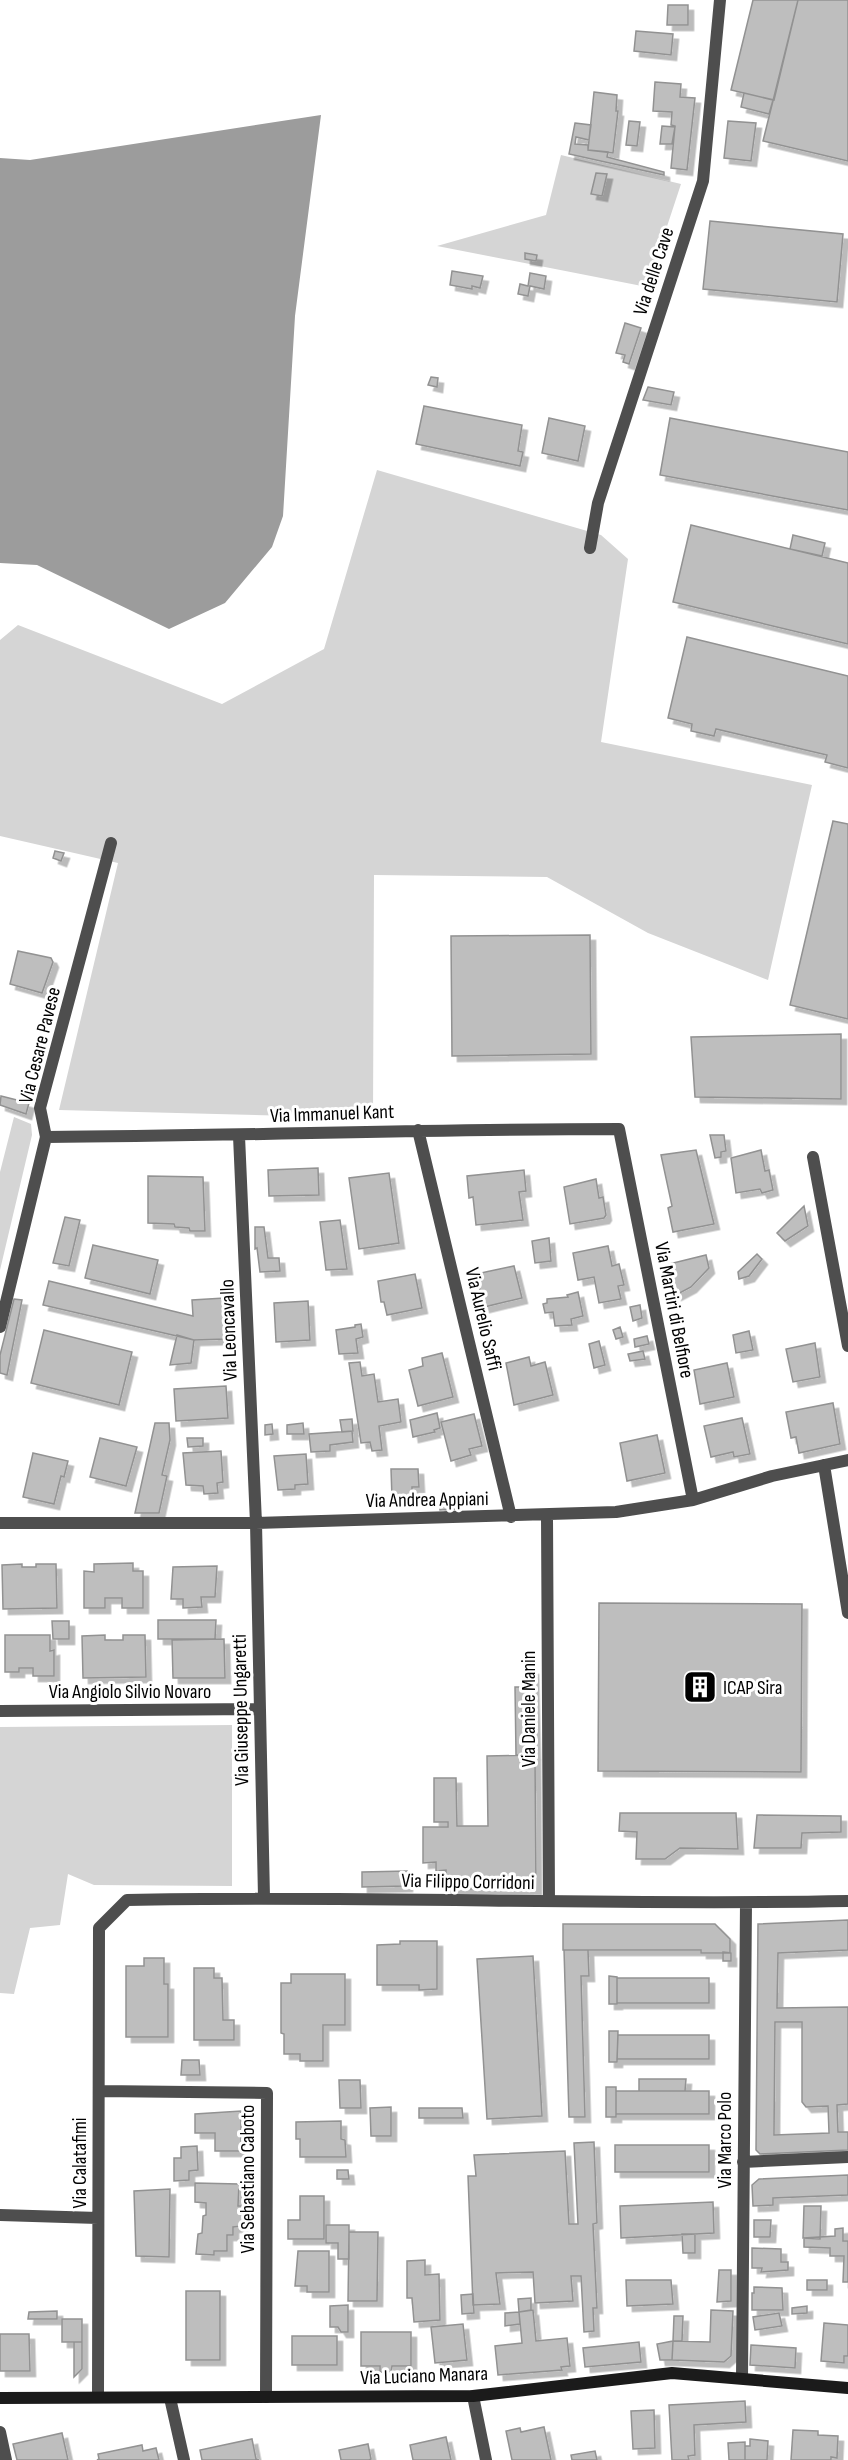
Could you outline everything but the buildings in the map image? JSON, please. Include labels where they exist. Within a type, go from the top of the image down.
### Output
[{"type":"main road","name":"Via Luciano Manara","points":[[0,2398],[473,2396],[672,2373],[848,2388]]},
{"type":"street","name":"Via delle Cave","points":[[590,549],[598,503],[703,181],[720,0]]},
{"type":"street","name":"Via Cesare Pavese","points":[[0,1328],[46,1137],[39,1108],[111,843]]},
{"type":"street","name":"Via Immanuel Kant","points":[[46,1137],[239,1136],[418,1130],[619,1128]]},
{"type":"street","name":"Via Martiri di Belfiore","points":[[619,1128],[693,1500]]},
{"type":"street","name":"Via Aurelio Saffi","points":[[418,1130],[511,1516]]},
{"type":"street","name":"Via Leoncavallo","points":[[239,1136],[256,1523]]},
{"type":"street","points":[[813,1157],[848,1346]]},
{"type":"street","name":"Via Andrea Appiani","points":[[0,1523],[256,1523],[547,1516],[616,1512],[693,1500],[772,1476],[848,1460]]},
{"type":"street","points":[[824,1465],[848,1613]]},
{"type":"street","name":"Via Daniele Manin","points":[[547,1516],[549,1901]]},
{"type":"street","name":"Via Giuseppe Ungaretti","points":[[256,1523],[264,1897]]},
{"type":"street","name":"Via Angiolo Silvio Novaro","points":[[0,1711],[260,1709]]},
{"type":"street","name":"Via Filippo Corridoni","points":[[99,1928],[127,1900],[264,1897],[746,1903],[848,1901]]},
{"type":"street","name":"Via Marco Polo","points":[[742,2378],[746,1903]]},
{"type":"street","name":"Via Calatafimi","points":[[98,2397],[99,1928]]},
{"type":"street","name":"Via Sebastiano Caboto","points":[[99,2091],[267,2093],[266,2397]]},
{"type":"street","points":[[743,2162],[848,2157]]},
{"type":"street","points":[[0,2215],[99,2218]]},
{"type":"street","points":[[473,2396],[486,2460]]},
{"type":"street","points":[[170,2398],[184,2460]]},
{"type":"street","points":[[0,2432],[6,2460]]},
{"type":"shaded area","points":[[321,115],[295,316],[283,516],[272,547],[225,603],[169,629],[37,565],[0,563],[0,158],[30,160]]},
{"type":"shaded area","points":[[561,155],[681,184],[647,287],[437,246],[546,215]]},
{"type":"shaded area","points":[[377,470],[601,535],[628,559],[601,742],[812,785],[768,980],[648,933],[547,877],[374,875],[373,1118],[59,1110],[118,863],[0,836],[0,640],[18,625],[222,704],[324,649]]},
{"type":"shaded area","points":[[14,1117],[31,1124],[32,1135],[0,1270],[0,1172]]},
{"type":"shaded area","points":[[232,1725],[232,1886],[94,1885],[68,1874],[60,1925],[30,1928],[14,1994],[0,1993],[0,1727]]},
{"type":"place","name":"ICAP Sira","points":[[700,1687]]}]
